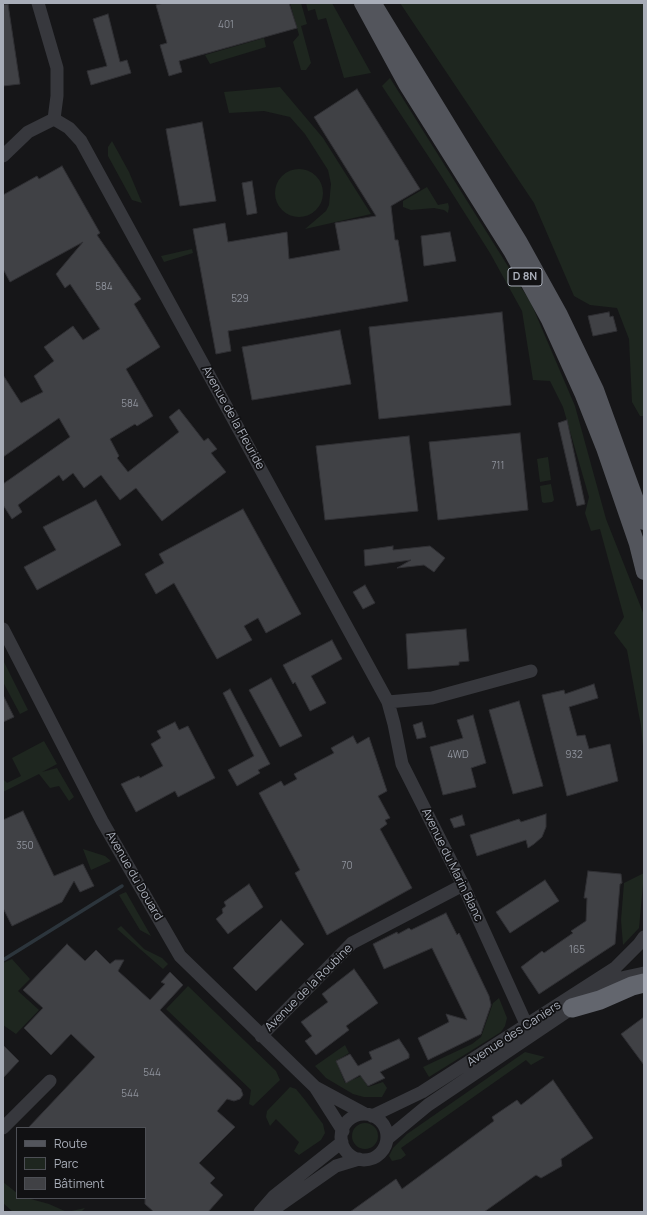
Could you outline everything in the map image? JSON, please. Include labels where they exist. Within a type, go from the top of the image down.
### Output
[{"type":"highway","points":[[572,1008],[600,1000],[632,986],[644,983]]},
{"type":"main road","name":"D 8N","points":[[362,3],[406,84],[511,251],[548,320],[583,395],[604,448],[637,544],[644,572]]},
{"type":"main road","name":"D 8N","points":[[374,3],[519,241],[560,315],[596,390],[644,522]]},
{"type":"street","points":[[3,156],[28,132],[54,120],[57,96],[57,68],[38,3]]},
{"type":"street","name":"Avenue de la Fleuride","points":[[54,120],[68,128],[81,141],[388,702]]},
{"type":"street","name":"Avenue du Douard","points":[[3,629],[102,821],[180,956],[315,1087],[369,1115]]},
{"type":"street","points":[[388,702],[432,698],[531,671]]},
{"type":"street","name":"Avenue du Marin Blanc","points":[[388,702],[402,764],[463,885],[527,1026]]},
{"type":"street","name":"Avenue de la Roubine","points":[[261,1036],[352,943],[463,885]]},
{"type":"street","name":"Avenue des Caniers","points":[[369,1115],[422,1092],[527,1026],[615,968],[644,937]]},
{"type":"street","name":"Avenue des Caniers","points":[[387,1139],[428,1105],[572,1008],[621,978],[644,973]]},
{"type":"street","points":[[3,1128],[50,1081]]},
{"type":"street","name":"Avenue du Douard","points":[[315,1087],[342,1136]]},
{"type":"street","points":[[260,1212],[274,1196],[342,1136],[351,1119],[369,1115],[384,1125],[387,1139],[385,1147],[374,1158],[359,1159],[336,1166],[270,1212]]},
{"type":"street","points":[[342,1136],[348,1153],[359,1159]]},
{"type":"green space","points":[[290,3],[301,3],[307,24],[301,26],[311,63],[306,70],[301,70],[293,42],[299,35]]},
{"type":"green space","points":[[306,3],[332,3],[371,73],[344,78],[326,18],[318,20],[315,9],[308,11]]},
{"type":"green space","points":[[400,3],[644,3],[644,416],[640,416],[632,402],[629,339],[617,308],[590,305],[574,296],[534,203]]},
{"type":"green space","points":[[264,38],[266,47],[210,64],[205,55]]},
{"type":"green space","points":[[390,78],[531,303],[575,406],[606,519],[644,615],[644,757],[641,726],[627,650],[614,633],[624,617],[600,529],[591,531],[585,513],[589,497],[563,407],[550,381],[533,380],[522,311],[490,253],[382,86]]},
{"type":"green space","points":[[280,87],[323,138],[371,214],[305,229],[326,211],[329,205],[331,184],[328,170],[305,134],[290,117],[264,111],[229,113],[224,92]]},
{"type":"green space","points":[[112,141],[129,172],[142,203],[132,200],[108,156],[108,147]]},
{"type":"green space","points":[[294,169],[304,169],[316,176],[323,188],[323,198],[316,210],[304,217],[294,217],[286,213],[279,206],[275,198],[275,188],[279,180],[286,173]]},
{"type":"green space","points":[[427,187],[438,205],[448,203],[448,213],[444,210],[434,208],[411,210],[403,207],[403,201]]},
{"type":"green space","points":[[192,249],[193,253],[164,262],[161,256]]},
{"type":"green space","points":[[548,457],[551,480],[540,482],[537,459]]},
{"type":"green space","points":[[551,484],[554,500],[552,502],[544,503],[542,502],[540,486]]},
{"type":"green space","points":[[3,660],[28,710],[20,714],[3,682]]},
{"type":"green space","points":[[44,741],[57,764],[42,772],[57,768],[74,797],[69,801],[59,786],[50,788],[39,774],[3,792],[3,779],[7,783],[21,776],[12,758]]},
{"type":"green space","points":[[83,849],[105,856],[111,861],[91,870]]},
{"type":"green space","points":[[644,873],[639,928],[623,945],[621,920],[624,883]]},
{"type":"green space","points":[[126,892],[151,936],[140,930],[119,895]]},
{"type":"green space","points":[[121,926],[144,949],[162,958],[168,964],[163,969],[117,929]]},
{"type":"green space","points":[[12,959],[30,979],[18,991],[39,1010],[16,1034],[3,1025],[3,963]]},
{"type":"green space","points":[[188,986],[276,1071],[280,1080],[253,1106],[249,1104],[251,1090],[166,1009]]},
{"type":"green space","points":[[499,998],[507,1018],[505,1026],[501,1032],[429,1077],[423,1067],[472,1044],[481,1037],[493,1003]]},
{"type":"green space","points":[[345,1045],[349,1053],[336,1061],[345,1083],[361,1076],[368,1087],[383,1082],[387,1088],[382,1097],[364,1097],[353,1094],[326,1078],[315,1066]]},
{"type":"green space","points":[[525,1052],[545,1057],[531,1065],[526,1060],[401,1148],[406,1155],[401,1159],[392,1161],[389,1156],[393,1148],[407,1134]]},
{"type":"green space","points":[[290,1087],[296,1089],[305,1100],[323,1124],[325,1133],[321,1140],[299,1155],[294,1151],[299,1142],[276,1119],[270,1126],[266,1117],[267,1111]]},
{"type":"green space","points":[[365,1123],[374,1127],[378,1136],[374,1145],[365,1149],[356,1145],[352,1136],[356,1127]]},
{"type":"green space","points":[[3,1182],[16,1192],[16,1199],[31,1199],[49,1204],[67,1212],[13,1212],[3,1203]]},
{"type":"green space","points":[[85,1208],[81,1212],[67,1212]]},
{"type":"building","points":[[164,3],[289,3],[297,28],[179,61],[182,72],[169,76],[160,45],[167,43],[156,5]]},
{"type":"building","points":[[8,4],[20,84],[3,86],[3,5]]},
{"type":"building","points":[[108,14],[120,62],[127,60],[131,73],[91,85],[87,71],[107,66],[93,19]]},
{"type":"building","points":[[357,89],[420,189],[391,206],[395,240],[398,240],[408,301],[228,331],[231,351],[216,354],[193,229],[225,223],[228,242],[287,232],[289,259],[340,250],[335,223],[376,216],[314,117]]},
{"type":"building","points":[[202,122],[216,201],[180,206],[166,129]]},
{"type":"building","points":[[62,166],[100,233],[97,235],[141,299],[134,304],[160,347],[126,369],[153,416],[137,426],[135,424],[110,439],[119,456],[117,458],[128,472],[179,432],[169,417],[179,409],[204,441],[208,438],[217,449],[211,453],[226,472],[162,521],[136,488],[120,500],[101,475],[84,488],[73,473],[63,481],[59,475],[18,505],[22,512],[12,519],[3,505],[3,484],[70,437],[59,418],[3,457],[3,375],[21,403],[43,392],[34,376],[54,361],[44,347],[73,326],[83,340],[100,329],[70,284],[65,288],[56,274],[83,242],[10,282],[3,269],[3,195],[37,176],[39,179]]},
{"type":"building","points":[[252,181],[257,213],[247,215],[242,183]]},
{"type":"building","points":[[450,232],[456,261],[424,266],[421,236]]},
{"type":"building","points":[[502,312],[511,405],[379,419],[369,327]]},
{"type":"building","points":[[609,312],[610,317],[613,316],[617,331],[593,336],[588,316]]},
{"type":"building","points":[[340,330],[351,384],[252,400],[242,347]]},
{"type":"building","points":[[567,420],[585,504],[577,506],[558,423]]},
{"type":"building","points":[[520,433],[528,510],[438,520],[429,442]]},
{"type":"building","points":[[409,436],[418,511],[325,520],[316,446]]},
{"type":"building","points":[[96,500],[121,545],[37,590],[24,567],[56,550],[43,527]]},
{"type":"building","points":[[243,509],[301,614],[266,633],[258,618],[244,626],[252,640],[217,659],[174,583],[156,594],[145,574],[164,563],[159,554]]},
{"type":"building","points":[[393,546],[393,550],[430,546],[445,558],[434,572],[424,565],[397,568],[411,560],[365,566],[364,550]]},
{"type":"building","points":[[365,585],[375,603],[363,609],[353,592]]},
{"type":"building","points":[[466,629],[469,661],[459,662],[459,665],[408,669],[406,634]]},
{"type":"building","points":[[332,640],[342,659],[311,676],[326,703],[310,711],[295,682],[293,684],[283,665]]},
{"type":"building","points":[[271,678],[302,736],[280,747],[249,690]]},
{"type":"building","points":[[594,684],[598,698],[569,707],[577,736],[585,735],[589,749],[610,744],[618,781],[567,796],[542,695],[564,690],[565,694]]},
{"type":"building","points":[[230,689],[270,764],[258,770],[260,773],[237,786],[228,770],[254,756],[223,693]]},
{"type":"building","points":[[3,695],[14,717],[3,722]]},
{"type":"building","points":[[519,701],[543,786],[513,794],[489,710]]},
{"type":"building","points":[[473,715],[486,763],[471,768],[476,787],[443,795],[430,747],[463,738],[457,720]]},
{"type":"building","points":[[175,722],[179,730],[188,726],[215,778],[178,797],[175,791],[136,812],[121,784],[139,776],[140,778],[163,766],[151,744],[161,738],[157,731]]},
{"type":"building","points":[[422,722],[426,737],[417,739],[413,725]]},
{"type":"building","points":[[353,736],[357,744],[369,737],[387,791],[378,796],[390,818],[385,820],[387,824],[380,829],[412,888],[327,935],[295,873],[300,870],[259,793],[281,781],[284,786],[297,779],[294,774],[334,753],[331,748]]},
{"type":"building","points":[[23,811],[54,876],[83,864],[94,886],[80,892],[74,881],[62,902],[12,926],[3,908],[3,820]]},
{"type":"building","points":[[546,814],[546,827],[542,837],[528,848],[526,840],[477,856],[470,835],[519,819],[521,822]]},
{"type":"building","points":[[462,815],[465,825],[454,828],[450,819]]},
{"type":"building","points":[[588,871],[621,874],[622,883],[620,884],[615,944],[539,994],[521,967],[542,951],[544,953],[573,933],[571,931],[586,921],[587,898],[584,898]]},
{"type":"building","points":[[545,880],[559,901],[510,933],[496,912]]},
{"type":"building","points":[[249,884],[263,907],[228,934],[216,919],[223,913],[222,909],[226,906],[224,902]]},
{"type":"building","points":[[446,913],[457,935],[459,933],[489,996],[491,1005],[481,1034],[428,1060],[418,1038],[449,1022],[446,1014],[467,1020],[432,948],[384,969],[373,944],[397,932],[398,934],[409,928],[411,930]]},
{"type":"building","points":[[281,920],[304,944],[256,991],[233,968]]},
{"type":"building","points":[[67,944],[85,961],[96,950],[110,964],[115,960],[124,960],[118,971],[150,1000],[165,984],[161,982],[170,972],[183,985],[160,1010],[241,1089],[243,1095],[240,1099],[234,1101],[227,1099],[217,1111],[235,1127],[199,1163],[215,1178],[210,1183],[223,1195],[208,1212],[154,1212],[145,1204],[146,1127],[29,1127],[95,1057],[71,1034],[51,1055],[24,1028],[43,1008],[23,990]]},
{"type":"building","points":[[354,969],[378,1003],[346,1026],[349,1030],[316,1055],[305,1041],[312,1036],[301,1022],[328,1002],[322,994]]},
{"type":"building","points":[[644,1017],[644,1065],[621,1034]]},
{"type":"building","points":[[399,1039],[409,1054],[409,1058],[380,1072],[385,1078],[368,1086],[360,1075],[346,1083],[336,1061],[350,1054],[358,1066],[372,1059],[369,1052]]},
{"type":"building","points":[[3,1045],[19,1061],[3,1078]]},
{"type":"building","points":[[553,1080],[593,1138],[561,1159],[562,1166],[541,1178],[536,1175],[484,1212],[350,1212],[396,1179],[402,1189],[494,1121],[492,1117],[517,1100],[521,1105]]},
{"type":"waterway","points":[[3,960],[122,886]]}]
